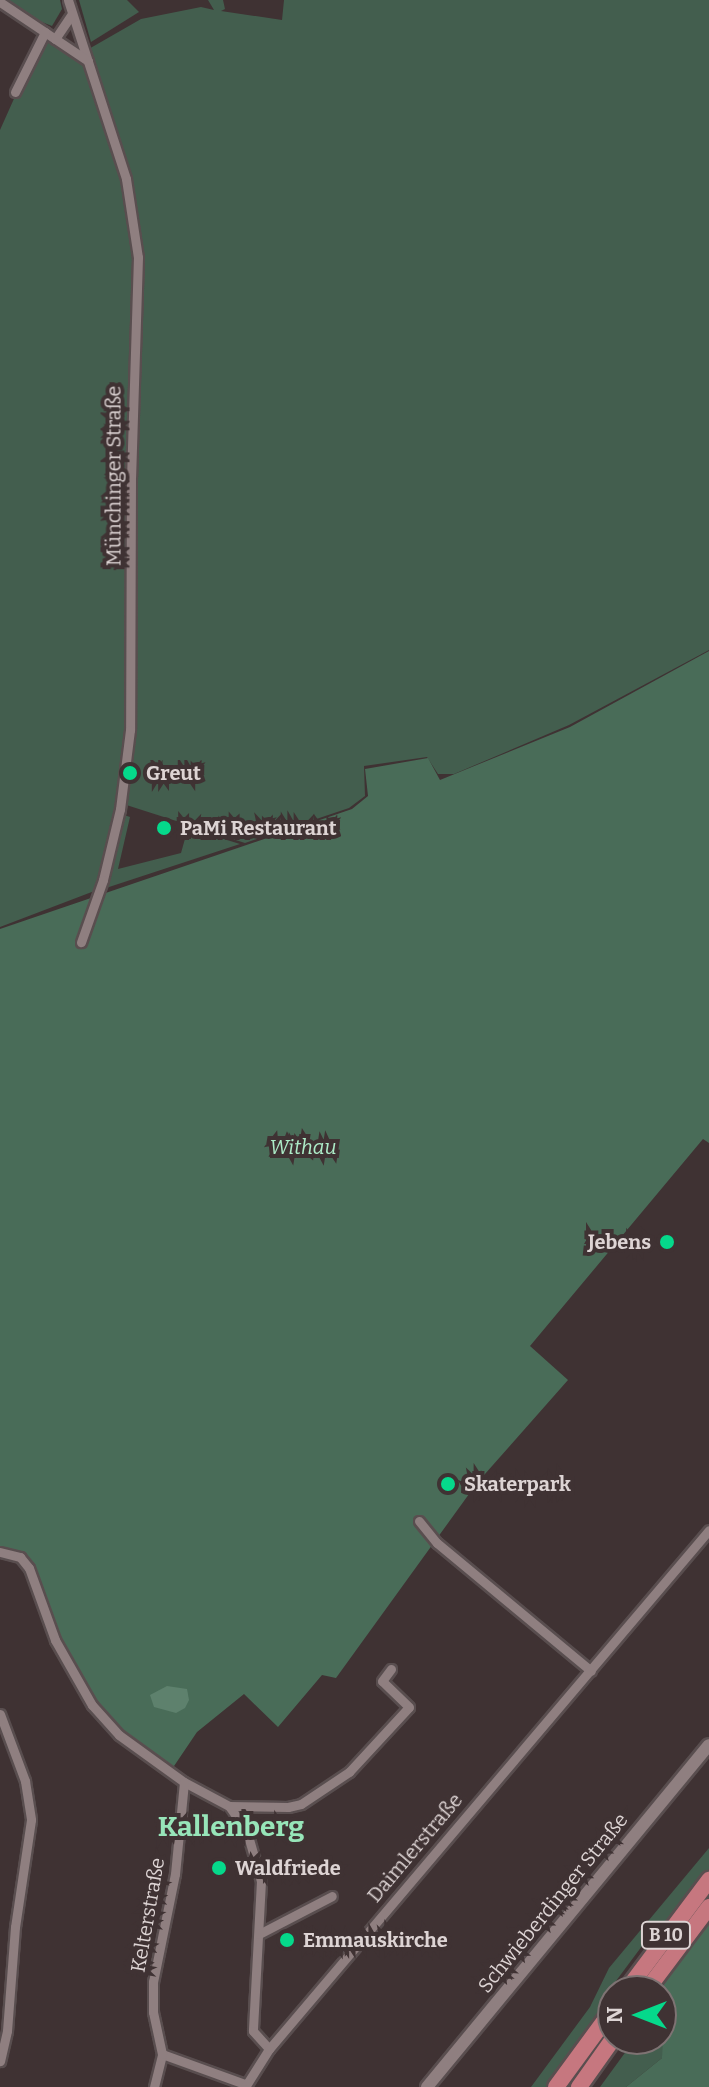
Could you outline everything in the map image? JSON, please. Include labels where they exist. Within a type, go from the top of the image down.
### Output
[{"type":"highway","name":"B 10","points":[[638,1975],[709,1880]]},
{"type":"highway","name":"B 10","points":[[658,1975],[709,1907]]},
{"type":"highway","points":[[556,2087],[597,2031]]},
{"type":"highway","points":[[579,2087],[602,2055]]},
{"type":"street","name":"Münchinger Straße","points":[[68,0],[129,193],[138,269],[131,477],[130,730],[120,809],[103,880],[81,942]]},
{"type":"street","points":[[0,2],[88,61]]},
{"type":"street","points":[[55,39],[72,14]]},
{"type":"street","points":[[15,92],[45,32]]},
{"type":"street","points":[[419,1521],[446,1550],[591,1671]]},
{"type":"street","name":"Daimlerstraße","points":[[245,2086],[269,2049],[709,1530]]},
{"type":"street","points":[[0,1552],[20,1557],[29,1568],[55,1640],[92,1705],[119,1735],[184,1782],[229,1806],[274,1809],[301,1804],[349,1772],[409,1707],[382,1681],[391,1669]]},
{"type":"street","points":[[0,1714],[25,1781],[31,1820],[15,1927],[7,2031],[0,2061]]},
{"type":"street","name":"Schwieberdinger Straße","points":[[427,2087],[709,1745]]},
{"type":"street","name":"Kelterstraße","points":[[154,2087],[162,2054],[153,2012],[153,1982],[175,1874],[184,1782]]},
{"type":"street","points":[[229,1806],[247,1832],[261,1881],[253,2031],[269,2049]]},
{"type":"street","points":[[259,1934],[332,1896]]},
{"type":"street","points":[[162,2054],[245,2086]]},
{"type":"shaded area","points":[[4,0],[60,0],[62,9],[52,26],[29,17]]},
{"type":"shaded area","points":[[79,0],[127,0],[139,12],[91,42]]},
{"type":"shaded area","points":[[208,0],[223,0],[225,9],[221,11],[282,20],[284,0],[709,0],[709,650],[569,725],[454,774],[438,774],[427,757],[364,766],[365,796],[349,808],[245,843],[117,802],[97,890],[0,927],[0,130],[21,83],[46,41],[82,63],[87,50],[141,19],[201,7],[214,10]]},
{"type":"shaded area","points":[[124,815],[130,817],[118,869],[181,853],[188,828],[240,844],[106,888]]},
{"type":"shaded area","points":[[167,1686],[187,1689],[189,1700],[185,1708],[176,1713],[154,1707],[150,1695]]},
{"type":"shaded area","points":[[709,1848],[709,1871],[672,1918],[642,1946],[620,1975],[606,1975]]},
{"type":"shaded area","points":[[597,1993],[597,2019],[548,2087],[531,2087],[590,2007]]},
{"type":"shaded area","points":[[623,2055],[662,2055],[626,2087],[600,2087]]},
{"type":"green space","name":"Withau","points":[[709,651],[709,1143],[703,1139],[530,1346],[568,1380],[477,1483],[336,1678],[322,1675],[278,1727],[244,1694],[197,1732],[170,1772],[119,1735],[80,1686],[19,1557],[0,1552],[0,929],[352,809],[368,796],[365,769],[428,758],[440,780],[570,727]]},
{"type":"green space","points":[[709,1919],[709,2087],[626,2087],[662,2055],[677,2055],[677,1975],[667,1975]]},
{"type":"place","name":"Greut","points":[[130,773]]},
{"type":"place","name":"PaMi Restaurant","points":[[164,828]]},
{"type":"place","name":"Jebens","points":[[667,1242]]},
{"type":"place","name":"Skaterpark","points":[[448,1484]]},
{"type":"place","name":"Waldfriede","points":[[219,1868]]},
{"type":"place","name":"Emmauskirche","points":[[287,1940]]},
{"type":"district","name":"Kallenberg","points":[[231,1827]]}]
